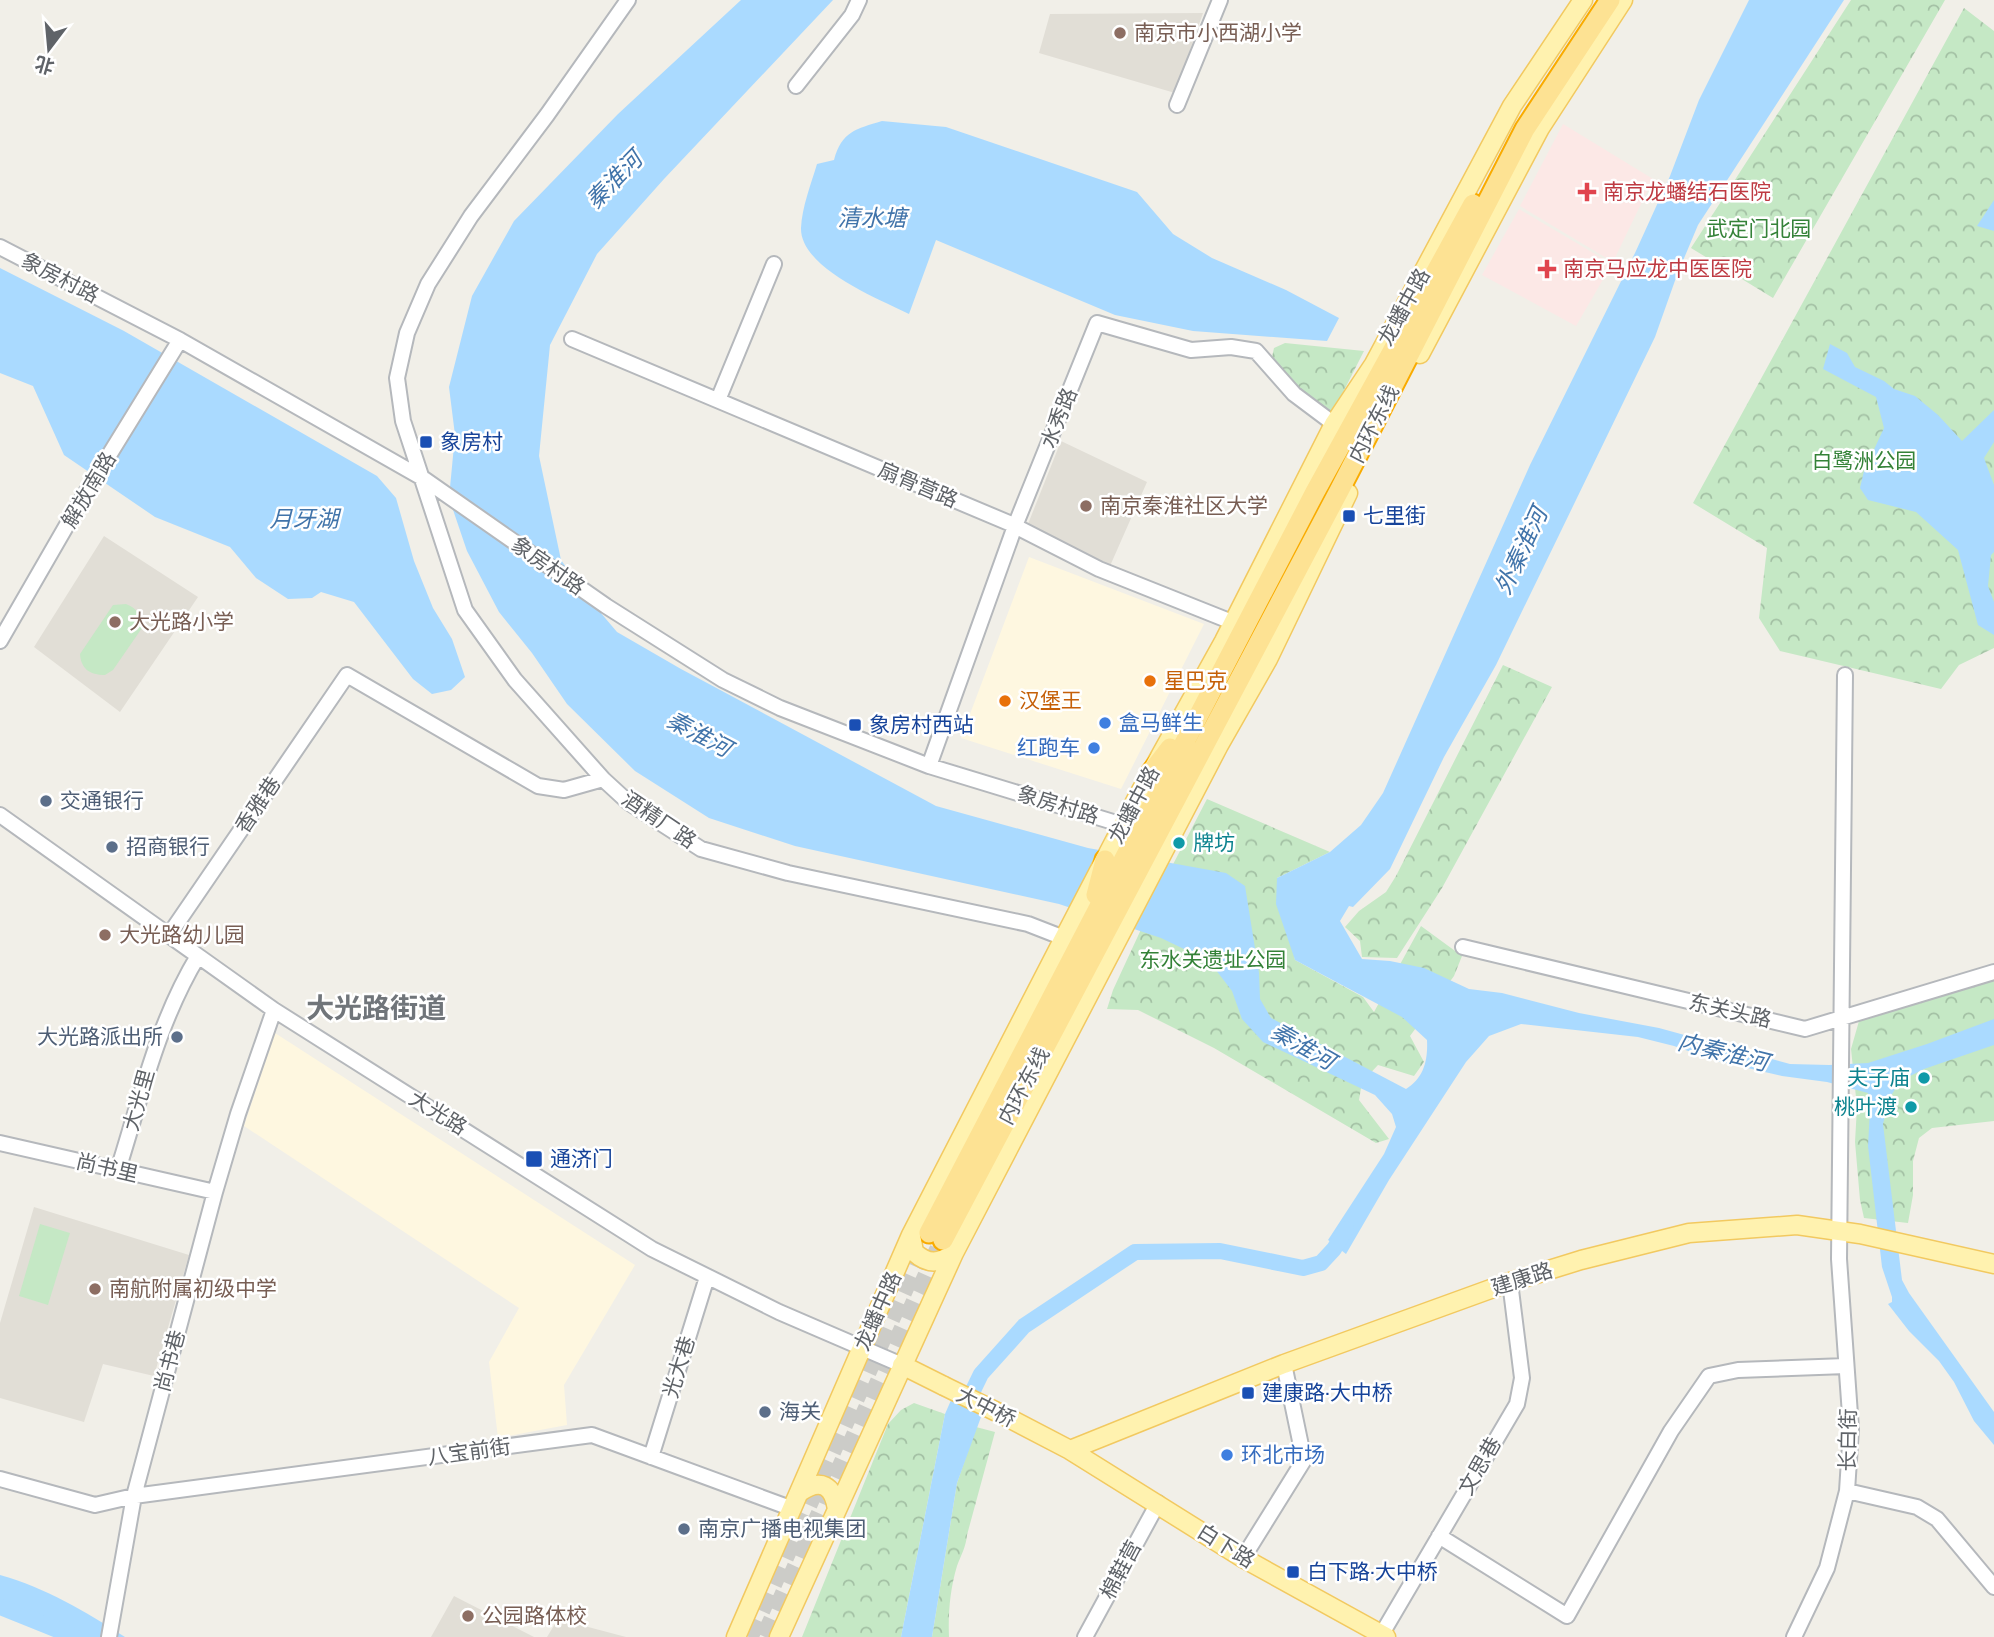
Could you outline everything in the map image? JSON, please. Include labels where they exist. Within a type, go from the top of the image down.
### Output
[{"type":"highway","name":"内环东线","points":[[1210,712],[1288,545],[1518,121],[1597,0]]},
{"type":"highway","name":"内环东线","points":[[1131,852],[1210,712],[1304,559],[1525,129],[1610,0]]},
{"type":"highway","points":[[1192,797],[1210,712]]},
{"type":"highway","points":[[1150,774],[1210,712]]},
{"type":"highway","points":[[1097,928],[1131,852]]},
{"type":"highway","points":[[1097,928],[1131,852]]},
{"type":"highway","points":[[1097,928],[1149,878]]},
{"type":"highway","name":"内环东线","points":[[934,1240],[1097,928]]},
{"type":"main road","name":"龙蟠中路","points":[[1149,878],[1131,852],[1123,825],[1334,424],[1374,364],[1512,106],[1583,0]]},
{"type":"main road","name":"龙蟠中路","points":[[1131,852],[1192,797],[1268,659],[1349,490],[1534,141],[1623,0]]},
{"type":"main road","name":"龙蟠中路","points":[[779,1637],[902,1365],[934,1240],[1064,938],[1097,928]]},
{"type":"main road","name":"建康路","points":[[1070,1450],[1283,1364],[1510,1282],[1581,1260],[1689,1233],[1797,1225],[1860,1234],[1994,1264]]},
{"type":"main road","name":"龙蟠中路","points":[[736,1637],[862,1347],[934,1240]]},
{"type":"main road","name":"大中桥","points":[[902,1365],[1070,1450]]},
{"type":"main road","name":"白下路","points":[[1070,1450],[1243,1558],[1383,1636]]},
{"type":"main road","points":[[800,1492],[810,1485],[821,1484],[835,1497],[837,1509]]},
{"type":"street","name":"酒精厂路","points":[[628,0],[555,105],[471,216],[428,284],[407,332],[397,377],[403,421],[424,478],[465,610],[515,680],[603,779],[628,802],[701,849],[788,873],[1028,924],[1064,938]]},
{"type":"street","points":[[796,86],[852,15],[859,0]]},
{"type":"street","points":[[1177,106],[1220,0]]},
{"type":"street","name":"象房村路","points":[[0,247],[180,340],[424,478],[606,606],[746,692],[929,766],[1123,825]]},
{"type":"street","points":[[718,400],[774,264]]},
{"type":"street","name":"水秀路","points":[[929,766],[1015,526],[1097,323],[1191,350],[1231,347],[1256,351],[1294,394],[1334,424]]},
{"type":"street","name":"扇骨营路","points":[[572,339],[1015,526],[1100,569],[1232,622]]},
{"type":"street","name":"解放南路","points":[[0,641],[83,498],[180,340]]},
{"type":"street","name":"长白街","points":[[1794,1637],[1827,1568],[1847,1491],[1851,1429],[1839,1233],[1845,674]]},
{"type":"street","name":"香雅巷","points":[[169,935],[347,675],[538,786],[564,790],[603,779]]},
{"type":"street","name":"大光路","points":[[0,816],[274,1010],[652,1249],[779,1312],[902,1365]]},
{"type":"street","name":"东关头路","points":[[1463,947],[1805,1029],[1994,972]]},
{"type":"street","name":"大光里","points":[[118,1170],[158,1037],[180,986],[198,956]]},
{"type":"street","name":"尚书巷","points":[[109,1636],[134,1496],[215,1192],[238,1114],[274,1010]]},
{"type":"street","name":"尚书里","points":[[0,1143],[215,1192]]},
{"type":"street","name":"光大巷","points":[[651,1457],[708,1277]]},
{"type":"street","name":"文思巷","points":[[1383,1636],[1517,1404],[1522,1378],[1510,1282]]},
{"type":"street","points":[[1243,1558],[1304,1460],[1283,1364]]},
{"type":"street","points":[[1439,1536],[1567,1616],[1671,1431],[1709,1376],[1738,1370],[1846,1366]]},
{"type":"street","name":"八宝前街","points":[[0,1479],[95,1505],[134,1496],[592,1435],[793,1509]]},
{"type":"street","points":[[1847,1491],[1917,1507],[1937,1519],[1994,1587]]},
{"type":"street","name":"棉鞋营","points":[[1085,1637],[1158,1503]]},
{"type":"shaded area","name":"南京市小西湖小学","points":[[1203,13],[1175,93],[1039,53],[1050,14]]},
{"type":"shaded area","name":"南京龙蟠结石医院","points":[[1563,124],[1653,179],[1613,262],[1520,206]]},
{"type":"shaded area","name":"南京马应龙中医医院","points":[[1519,209],[1612,264],[1576,326],[1482,275]]},
{"type":"shaded area","name":"南京秦淮社区大学","points":[[1061,441],[1147,482],[1110,566],[1026,529]]},
{"type":"shaded area","name":"大光路小学","points":[[104,536],[198,597],[120,712],[34,647]]},
{"type":"shaded area","points":[[1029,557],[1204,624],[1121,789],[961,738]]},
{"type":"shaded area","points":[[275,1033],[635,1265],[564,1385],[567,1425],[498,1438],[489,1362],[519,1308],[244,1126]]},
{"type":"shaded area","name":"南航附属初级中学","points":[[34,1207],[189,1255],[154,1376],[103,1364],[84,1422],[0,1398],[0,1323]]},
{"type":"shaded area","name":"公园路体校","points":[[454,1596],[534,1637],[431,1637]]},
{"type":"shaded area","name":"公园路体校","points":[[558,1619],[626,1637],[547,1637]]},
{"type":"green space","name":"武定门北园","points":[[1851,0],[1945,0],[1773,298],[1691,248]]},
{"type":"green space","name":"白鹭洲公园","points":[[1964,8],[1994,31],[1994,648],[1959,665],[1941,689],[1780,651],[1759,618],[1767,548],[1693,503]]},
{"type":"green space","points":[[1285,343],[1364,351],[1331,416],[1287,379],[1272,357],[1274,348]]},
{"type":"green space","points":[[126,604],[138,613],[142,628],[113,670],[105,675],[95,674],[84,667],[80,654],[113,605]]},
{"type":"green space","points":[[1503,665],[1552,687],[1442,888],[1397,958],[1362,957],[1360,941],[1345,927],[1359,911],[1386,892],[1396,876]]},
{"type":"green space","name":"东水关遗址公园","points":[[1207,799],[1330,852],[1277,878],[1295,960],[1363,997],[1374,1012],[1421,926],[1462,956],[1454,976],[1410,1036],[1424,1062],[1414,1076],[1378,1065],[1362,1082],[1359,1100],[1389,1139],[1376,1143],[1214,1048],[1138,1010],[1107,1009],[1113,990],[1156,897]]},
{"type":"green space","name":"夫子庙","points":[[1994,976],[1994,1121],[1932,1128],[1919,1138],[1913,1161],[1913,1195],[1908,1223],[1864,1218],[1855,1142],[1857,1107],[1851,1049],[1859,1021]]},
{"type":"green space","points":[[40,1224],[70,1233],[48,1305],[19,1296]]},
{"type":"green space","points":[[914,1403],[945,1414],[901,1637],[802,1637],[888,1424],[901,1410]]},
{"type":"green space","points":[[976,1427],[995,1432],[966,1543],[957,1566],[950,1602],[949,1637],[932,1637],[957,1483]]},
{"type":"water","points":[[741,0],[833,0],[597,254],[550,345],[539,456],[561,560],[617,632],[936,806],[1088,848],[1226,873],[1245,886],[1259,973],[1260,999],[1271,1018],[1406,1089],[1417,1080],[1424,1068],[1427,1040],[1402,1017],[1295,960],[1276,904],[1277,878],[1330,852],[1361,825],[1383,793],[1530,465],[1635,253],[1670,176],[1699,100],[1749,0],[1844,0],[1698,225],[1655,337],[1496,665],[1444,757],[1390,869],[1353,907],[1349,906],[1340,921],[1362,959],[1424,968],[1469,989],[1502,993],[1579,1013],[1659,1028],[1790,1064],[1868,1063],[1994,1019],[1994,1045],[1924,1069],[1900,1081],[1889,1099],[1883,1124],[1902,1280],[1994,1412],[1994,1445],[1974,1421],[1954,1382],[1939,1361],[1909,1331],[1888,1304],[1892,1302],[1892,1297],[1882,1267],[1868,1146],[1868,1093],[1827,1082],[1782,1076],[1717,1061],[1638,1037],[1521,1024],[1489,1036],[1466,1062],[1389,1180],[1346,1254],[1328,1240],[1384,1154],[1396,1127],[1392,1114],[1375,1095],[1263,1042],[1242,1019],[1232,991],[1209,961],[1161,938],[1059,904],[795,846],[709,818],[635,771],[567,704],[532,653],[499,612],[467,551],[449,498],[455,435],[449,387],[472,296],[514,221],[618,114]]},
{"type":"water","name":"清水塘","points":[[882,121],[946,127],[1137,192],[1173,234],[1212,258],[1286,290],[1339,318],[1327,341],[1193,331],[1115,315],[936,240],[909,314],[861,291],[827,269],[804,243],[801,228],[817,164],[834,160],[841,143],[851,133]]},
{"type":"water","points":[[1994,200],[1994,231],[1977,226]]},
{"type":"water","name":"月牙湖","points":[[0,268],[124,331],[377,476],[396,498],[414,561],[433,608],[452,639],[465,677],[451,690],[432,694],[413,679],[354,602],[321,592],[312,598],[288,599],[256,578],[230,547],[155,517],[64,455],[33,386],[0,373]]},
{"type":"water","points":[[1830,344],[1847,353],[1855,367],[1894,389],[1915,396],[1938,415],[1962,441],[1994,410],[1994,442],[1984,458],[1994,485],[1994,552],[1991,555],[1988,586],[1994,602],[1994,635],[1978,625],[1958,550],[1916,512],[1868,500],[1860,488],[1864,471],[1884,428],[1876,397],[1823,369]]},
{"type":"water","points":[[955,1391],[985,1406],[957,1483],[932,1637],[901,1637],[945,1414]]},
{"type":"water","points":[[0,1575],[65,1601],[125,1637],[66,1637],[0,1605]]},
{"type":"waterway","points":[[964,1409],[981,1374],[1024,1326],[1135,1252],[1220,1251],[1303,1268],[1321,1263],[1334,1249],[1346,1229]]},
{"type":"waterway","points":[[0,1607],[75,1637]]},
{"type":"tunnel","points":[[749,1637],[929,1233]]},
{"type":"tunnel","points":[[765,1637],[943,1240]]},
{"type":"place","name":"南京市小西湖小学","points":[[1120,33]]},
{"type":"place","name":"南京龙蟠结石医院","points":[[1587,192]]},
{"type":"place","name":"南京马应龙中医医院","points":[[1547,269]]},
{"type":"place","name":"象房村","points":[[426,442]]},
{"type":"place","name":"南京秦淮社区大学","points":[[1086,506]]},
{"type":"place","name":"七里街","points":[[1349,516]]},
{"type":"place","name":"大光路小学","points":[[115,622]]},
{"type":"place","name":"星巴克","points":[[1150,681]]},
{"type":"place","name":"汉堡王","points":[[1005,701]]},
{"type":"place","name":"盒马鲜生","points":[[1105,723]]},
{"type":"place","name":"象房村西站","points":[[855,725]]},
{"type":"place","name":"红跑车","points":[[1094,748]]},
{"type":"place","name":"交通银行","points":[[46,801]]},
{"type":"place","name":"牌坊","points":[[1179,843]]},
{"type":"place","name":"招商银行","points":[[112,847]]},
{"type":"place","name":"大光路幼儿园","points":[[105,935]]},
{"type":"place","name":"大光路派出所","points":[[177,1037]]},
{"type":"place","name":"夫子庙","points":[[1924,1078]]},
{"type":"place","name":"桃叶渡","points":[[1911,1107]]},
{"type":"place","name":"通济门","points":[[534,1159]]},
{"type":"place","name":"南航附属初级中学","points":[[95,1289]]},
{"type":"place","name":"建康路·大中桥","points":[[1248,1393]]},
{"type":"place","name":"海关","points":[[765,1412]]},
{"type":"place","name":"环北市场","points":[[1227,1455]]},
{"type":"place","name":"南京广播电视集团","points":[[684,1529]]},
{"type":"place","name":"白下路·大中桥","points":[[1293,1572]]},
{"type":"place","name":"公园路体校","points":[[468,1616]]},
{"type":"district","name":"大光路街道","points":[[376,1008]]},
{"type":"water label","name":"秦淮河","points":[[614,180]]},
{"type":"water label","name":"外秦淮河","points":[[1521,551]]},
{"type":"water label","name":"秦淮河","points":[[699,734]]},
{"type":"water label","name":"秦淮河","points":[[1303,1046]]},
{"type":"water label","name":"内秦淮河","points":[[1723,1052]]}]
